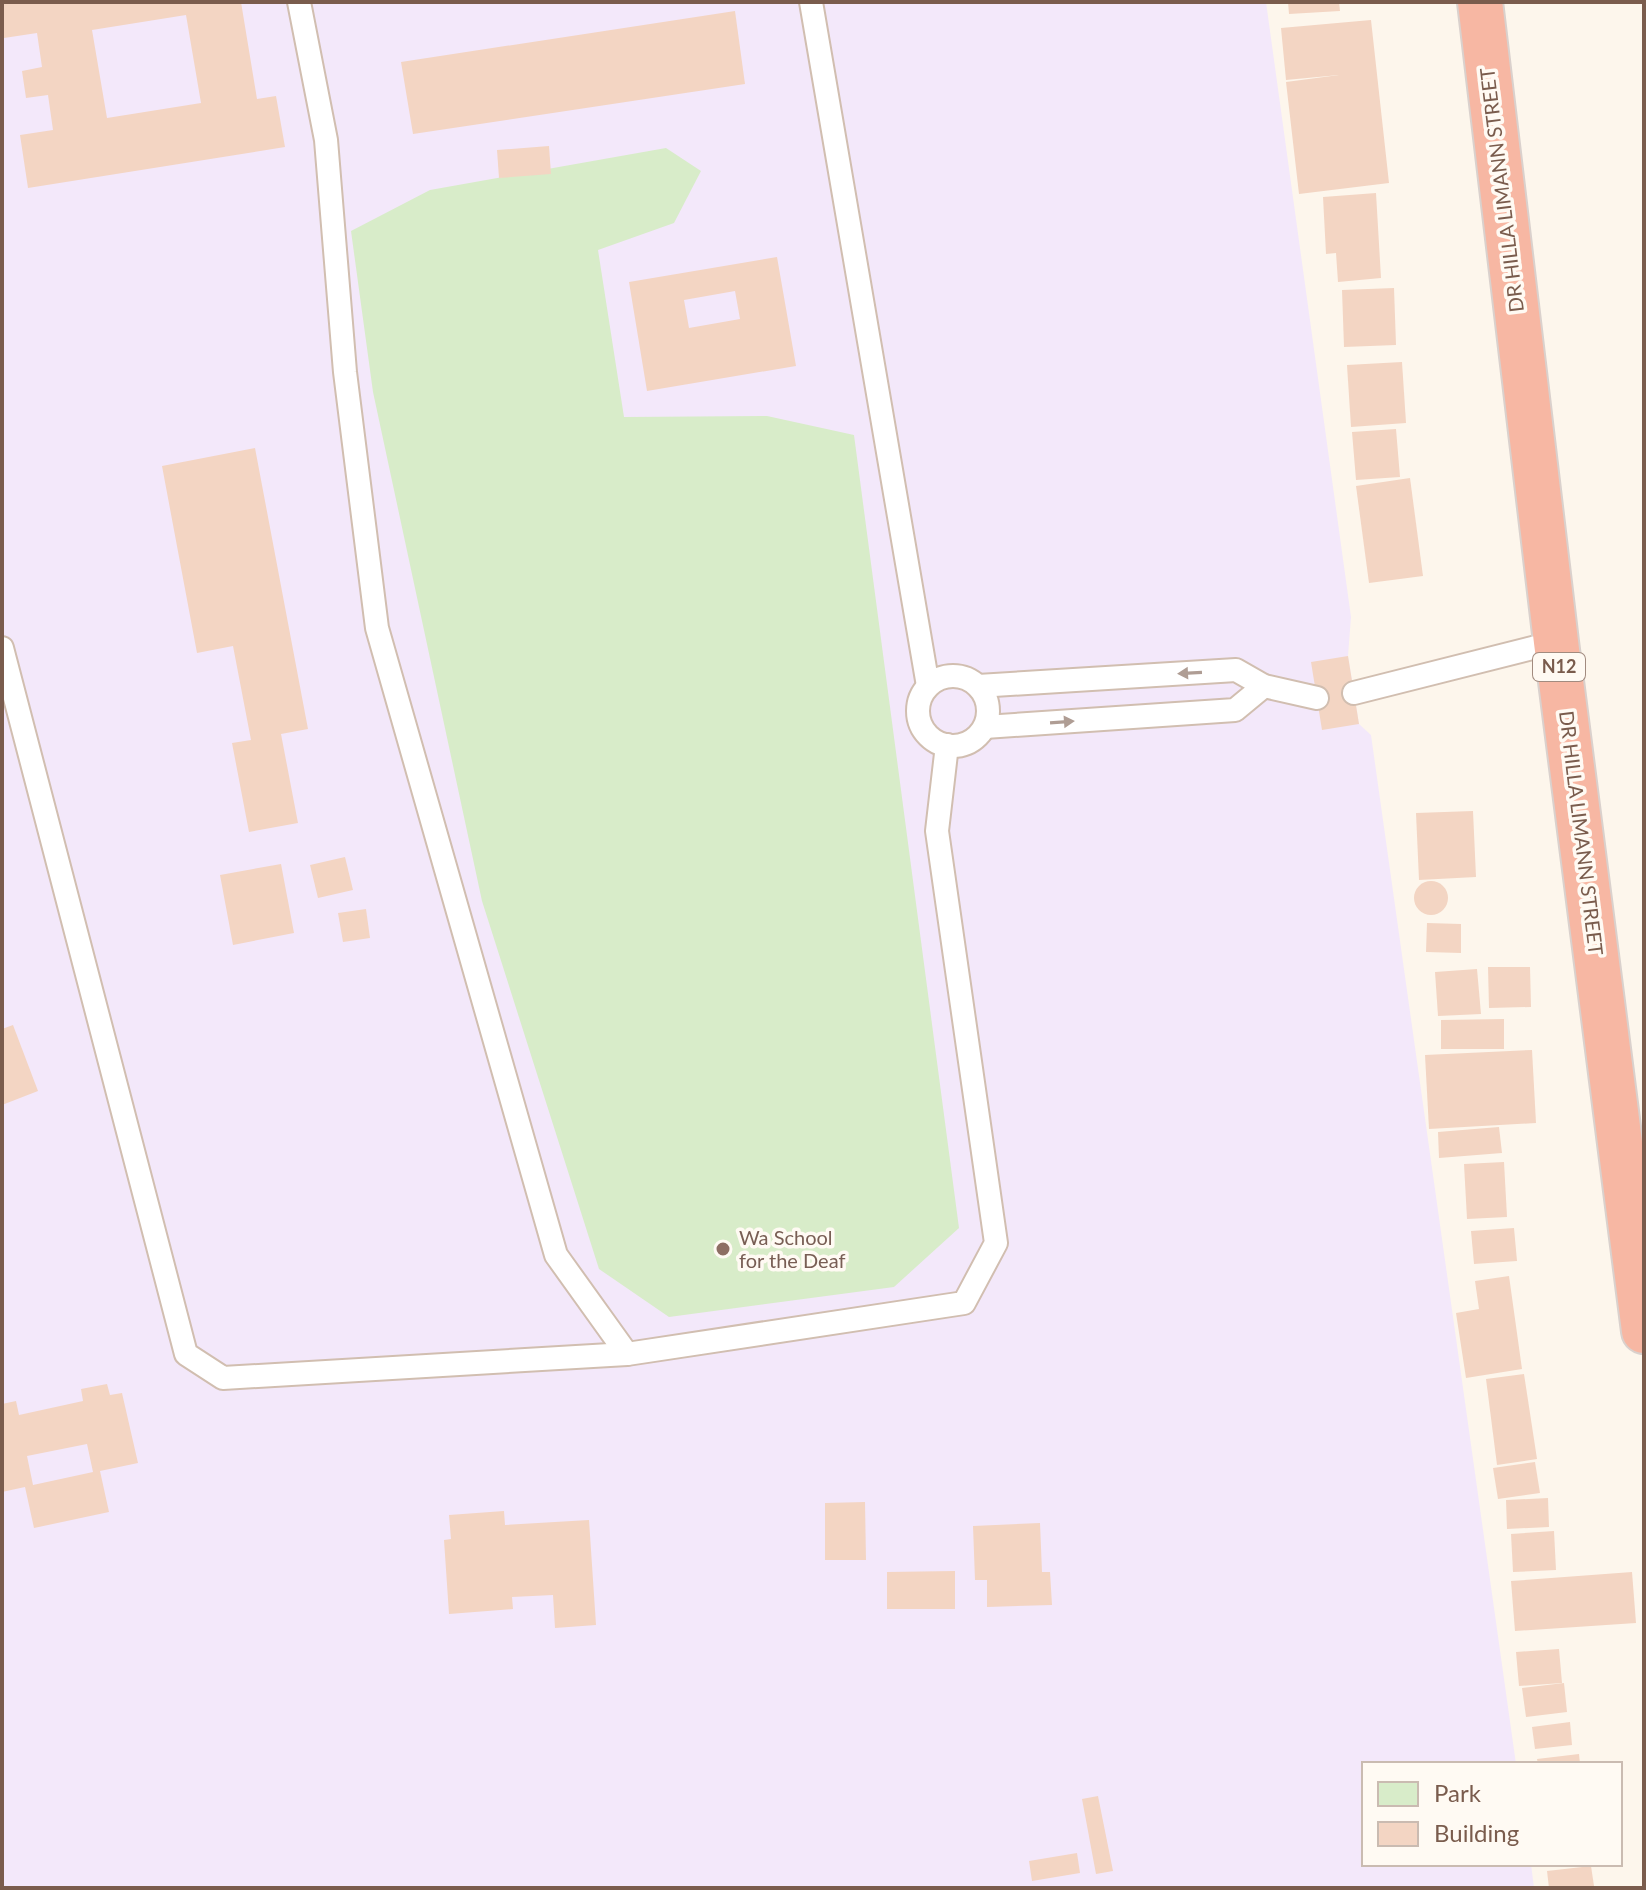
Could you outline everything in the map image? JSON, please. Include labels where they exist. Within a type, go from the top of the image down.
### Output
[{"type":"highway","name":"DR HILLA LIMANN STREET","points":[[1480,2],[1556,642],[1644,1331]]},
{"type":"lane","points":[[299,2],[326,140],[345,372],[377,628],[556,1255],[627,1354]]},
{"type":"lane","points":[[811,2],[928,686]]},
{"type":"lane","points":[[1354,693],[1556,642]]},
{"type":"lane","points":[[2,648],[186,1354],[223,1378],[627,1354],[964,1303],[996,1243],[937,831],[947,745]]},
{"type":"lane","points":[[978,686],[1236,670],[1264,686],[1317,698]]},
{"type":"lane","points":[[959,676],[978,686],[988,706],[985,727],[978,736],[958,745],[947,745],[928,735],[918,716],[922,694],[928,686],[938,679],[959,676]]},
{"type":"lane","points":[[985,727],[1235,710],[1264,686]]},
{"type":"shaded area","name":"Wa School for the Deaf","points":[[2,2],[1266,2],[1351,617],[1348,656],[1359,724],[1371,735],[1516,1762],[1362,1762],[1362,1866],[1531,1866],[1534,1888],[2,1888]]},
{"type":"green space","points":[[666,148],[701,171],[674,223],[598,250],[624,417],[767,416],[854,435],[959,1228],[894,1287],[669,1317],[599,1269],[482,901],[373,392],[351,231],[430,190]]},
{"type":"building","points":[[2,2],[241,2],[257,99],[276,96],[285,147],[28,188],[20,135],[53,130],[48,95],[26,98],[22,71],[42,67],[37,33],[4,38]],"holes":[[[186,15],[201,103],[107,118],[92,30]]]},
{"type":"building","points":[[1288,2],[1339,2],[1340,11],[1289,14]]},
{"type":"building","points":[[735,11],[745,84],[413,134],[401,62]]},
{"type":"building","points":[[1371,20],[1389,183],[1299,194],[1286,82],[1339,75],[1286,80],[1281,28]]},
{"type":"building","points":[[549,146],[551,174],[499,178],[497,150]]},
{"type":"building","points":[[1376,193],[1381,278],[1338,282],[1336,253],[1326,254],[1323,197]]},
{"type":"building","points":[[777,257],[796,366],[647,391],[629,282]],"holes":[[[735,291],[740,319],[689,328],[684,300]]]},
{"type":"building","points":[[1394,288],[1396,345],[1344,347],[1342,290]]},
{"type":"building","points":[[1402,362],[1406,423],[1351,427],[1347,365]]},
{"type":"building","points":[[1396,429],[1400,477],[1356,480],[1352,432]]},
{"type":"building","points":[[255,448],[308,729],[281,734],[298,823],[249,832],[232,743],[251,740],[233,646],[197,653],[162,466]]},
{"type":"building","points":[[1410,478],[1423,576],[1369,583],[1356,486]]},
{"type":"building","points":[[1348,656],[1359,724],[1322,730],[1311,662]]},
{"type":"building","points":[[1473,811],[1476,877],[1419,880],[1416,813]]},
{"type":"building","points":[[345,857],[353,890],[318,898],[310,865]]},
{"type":"building","points":[[281,864],[294,933],[233,945],[220,875]]},
{"type":"building","points":[[1431,881],[1443,886],[1448,898],[1443,910],[1431,915],[1419,910],[1414,898],[1419,886]]},
{"type":"building","points":[[366,909],[370,938],[343,942],[338,913]]},
{"type":"building","points":[[1427,923],[1461,924],[1461,953],[1426,952]]},
{"type":"building","points":[[1488,967],[1530,967],[1531,1007],[1489,1008]]},
{"type":"building","points":[[1477,969],[1481,1014],[1438,1016],[1435,972]]},
{"type":"building","points":[[1504,1019],[1504,1049],[1441,1049],[1441,1020]]},
{"type":"building","points":[[13,1025],[38,1091],[2,1105],[2,1029]]},
{"type":"building","points":[[1532,1050],[1536,1123],[1429,1129],[1425,1055]]},
{"type":"building","points":[[1499,1127],[1502,1153],[1439,1158],[1438,1132]]},
{"type":"building","points":[[1504,1162],[1507,1217],[1467,1219],[1464,1164]]},
{"type":"building","points":[[1514,1228],[1517,1261],[1474,1264],[1471,1231]]},
{"type":"building","points":[[1509,1276],[1522,1369],[1466,1378],[1456,1313],[1479,1309],[1475,1281]]},
{"type":"building","points":[[1524,1374],[1537,1459],[1497,1465],[1486,1379]]},
{"type":"building","points":[[107,1384],[110,1395],[122,1393],[138,1463],[100,1471],[109,1512],[34,1528],[25,1487],[2,1492],[2,1404],[16,1401],[19,1415],[83,1401],[81,1389]],"holes":[[[87,1444],[93,1472],[33,1485],[27,1456]]]},
{"type":"building","points":[[1535,1462],[1540,1493],[1498,1499],[1493,1468]]},
{"type":"building","points":[[1548,1498],[1549,1527],[1507,1529],[1506,1500]]},
{"type":"building","points":[[865,1502],[866,1560],[825,1560],[825,1503]]},
{"type":"building","points":[[504,1511],[505,1525],[589,1520],[596,1625],[555,1628],[553,1595],[512,1597],[513,1609],[449,1614],[444,1540],[451,1539],[449,1515]]},
{"type":"building","points":[[1040,1523],[1042,1572],[1050,1572],[1052,1605],[987,1607],[987,1580],[975,1580],[973,1526]]},
{"type":"building","points":[[1554,1531],[1556,1570],[1513,1572],[1511,1534]]},
{"type":"building","points":[[955,1571],[955,1609],[887,1609],[887,1572]]},
{"type":"building","points":[[1632,1572],[1636,1623],[1515,1631],[1511,1581]]},
{"type":"building","points":[[1559,1649],[1562,1683],[1519,1686],[1516,1652]]},
{"type":"building","points":[[1564,1683],[1567,1712],[1526,1717],[1522,1688]]},
{"type":"building","points":[[1570,1722],[1572,1745],[1535,1749],[1532,1727]]},
{"type":"building","points":[[1579,1754],[1580,1762],[1538,1762],[1537,1759]]},
{"type":"building","points":[[1098,1796],[1113,1871],[1096,1874],[1082,1799]]},
{"type":"building","points":[[1077,1853],[1080,1873],[1032,1881],[1029,1861]]},
{"type":"building","points":[[1591,1866],[1594,1886],[1549,1888],[1547,1871]]},
{"type":"place","name":"Wa School for the Deaf","points":[[723,1249]]}]
